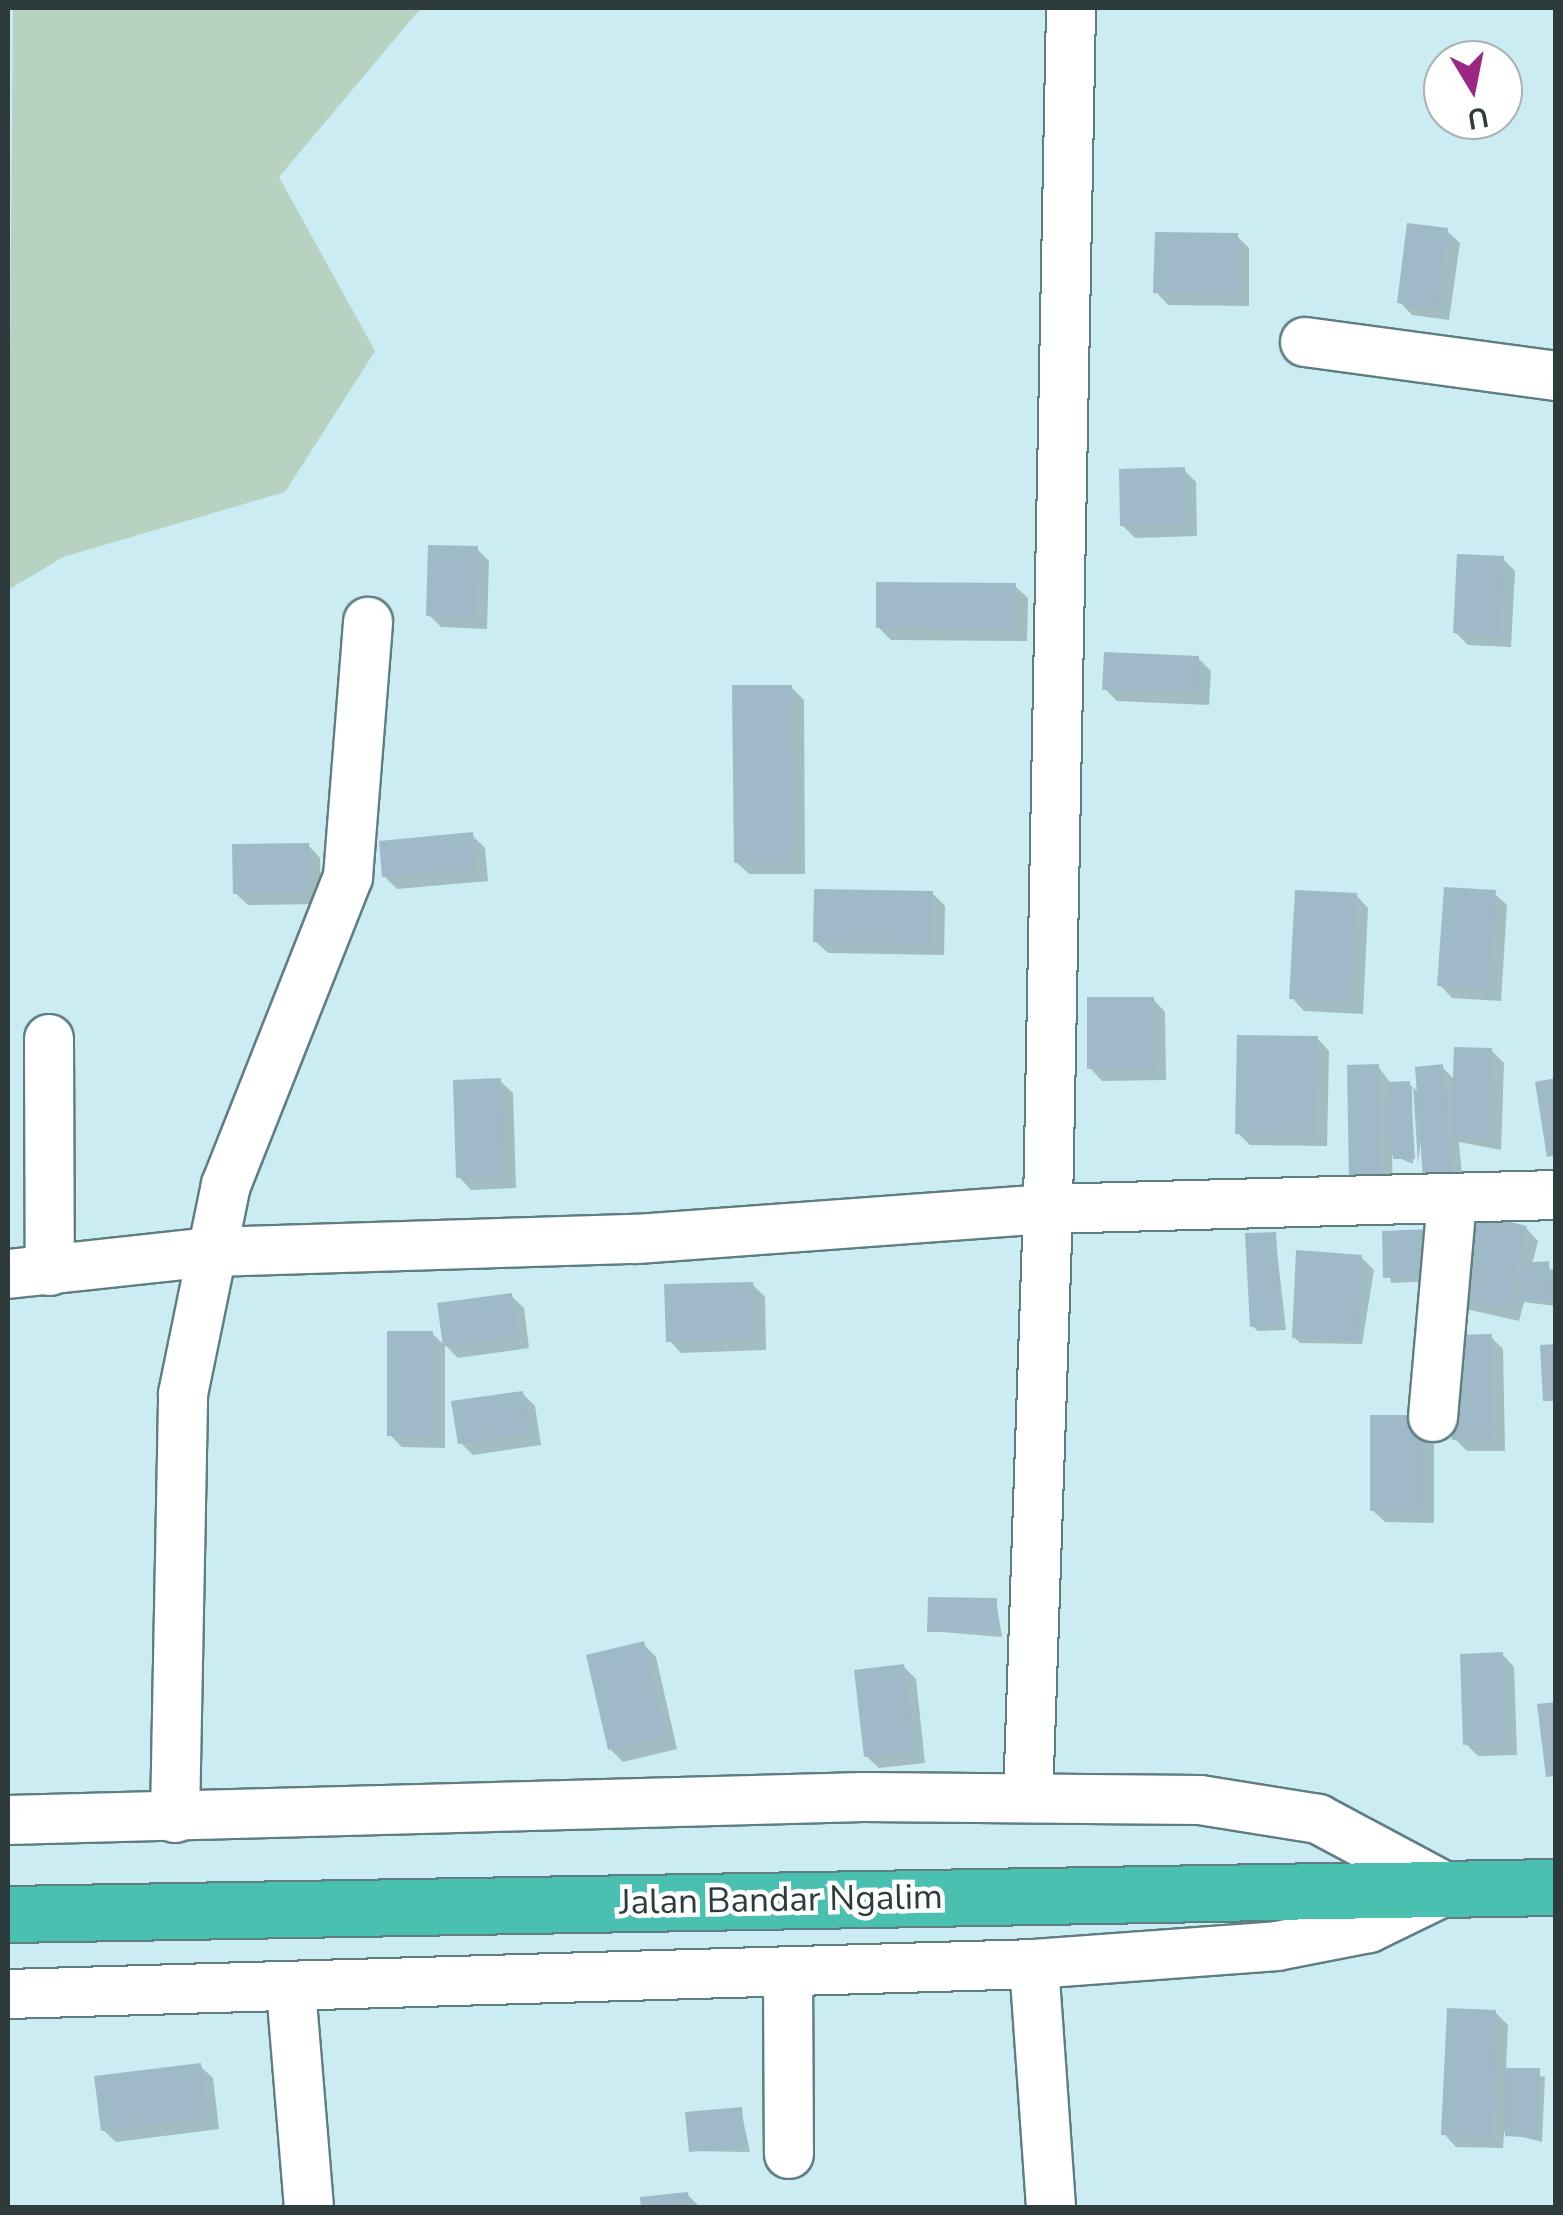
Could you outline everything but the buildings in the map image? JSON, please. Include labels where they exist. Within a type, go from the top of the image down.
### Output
[{"type":"highway","name":"Jalan Bandar Ngalim","points":[[8,1914],[1556,1888]]},
{"type":"street","points":[[1028,1798],[1048,1209],[1070,8]]},
{"type":"street","points":[[1306,342],[1556,376]]},
{"type":"street","points":[[175,1818],[183,1394],[212,1252],[251,1111],[335,927],[348,877],[368,622]]},
{"type":"street","points":[[49,1040],[29,1272],[212,1252],[637,1239],[1048,1209],[1452,1201],[1556,1195]]},
{"type":"street","points":[[1433,1417],[1452,1201]]},
{"type":"street","points":[[8,1820],[1028,1798],[1275,1806],[1449,1889]]},
{"type":"street","points":[[8,1994],[291,1990],[1034,1964],[1277,1946],[1369,1928],[1449,1889]]},
{"type":"street","points":[[1034,1964],[1051,2208]]},
{"type":"street","points":[[788,1975],[789,2154]]},
{"type":"street","points":[[291,1990],[309,2208]]},
{"type":"green space","points":[[13,8],[421,8],[279,177],[375,351],[285,492],[63,557],[8,590]]}]
